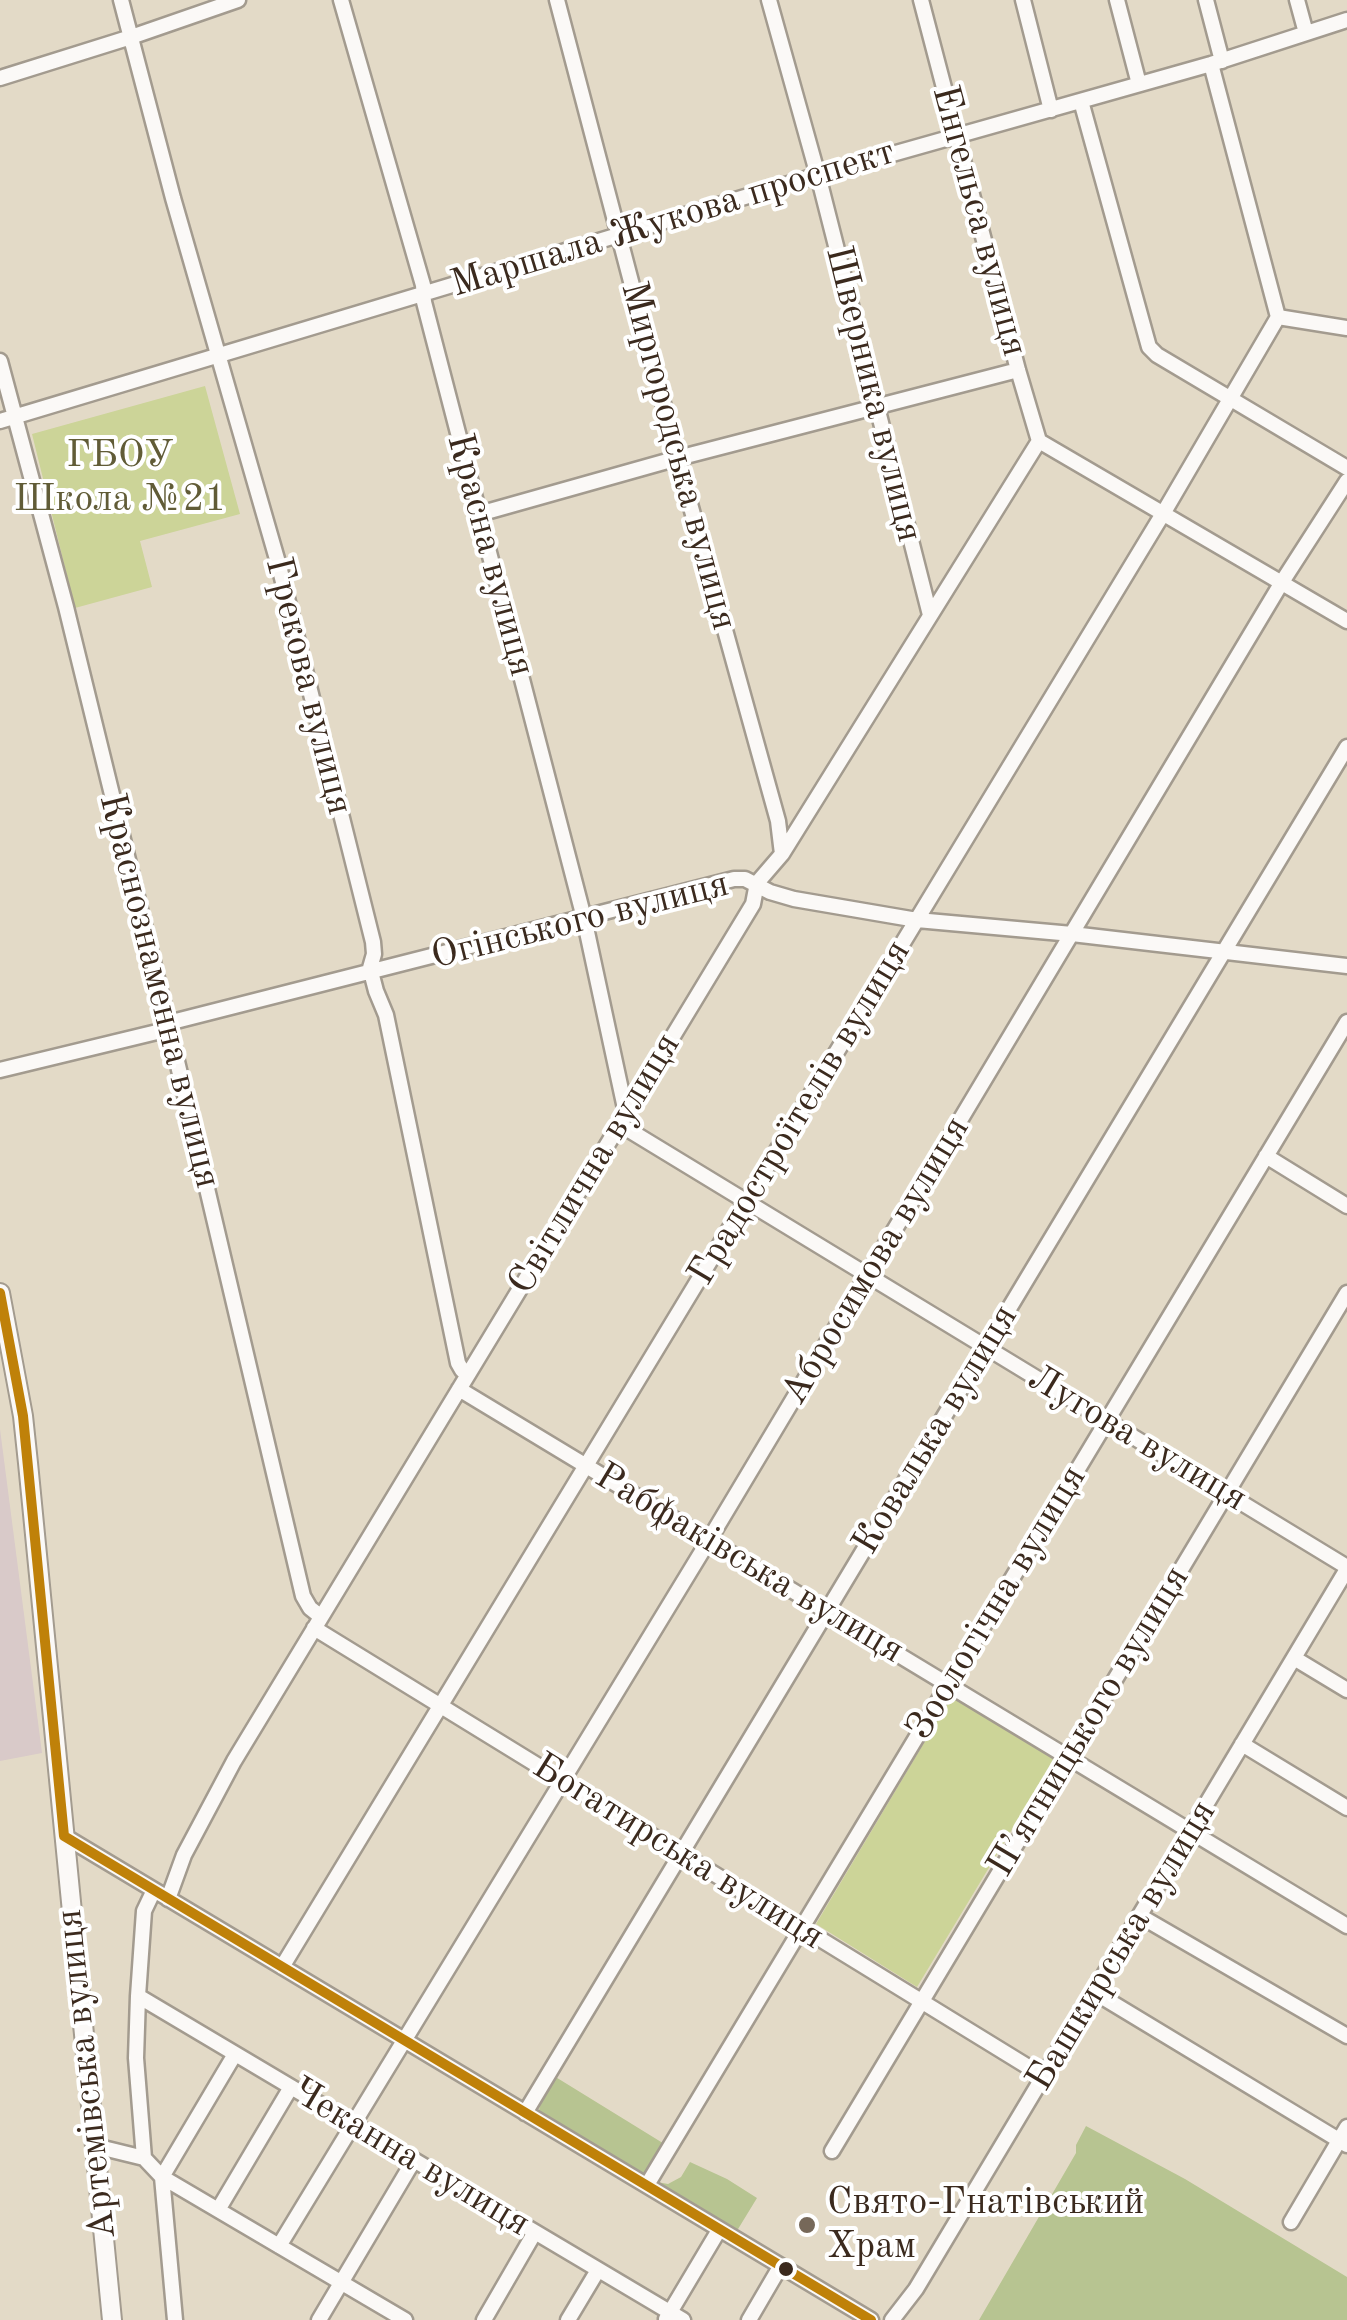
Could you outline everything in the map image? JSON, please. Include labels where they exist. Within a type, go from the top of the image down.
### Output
[{"type":"main road","name":"Артемівська вулиця","points":[[0,1293],[23,1416],[112,2320]]},
{"type":"street","name":"Грекова вулиця","points":[[121,0],[173,198],[281,574],[373,942],[371,972],[386,1015],[458,1363],[467,1374]]},
{"type":"street","points":[[0,78],[238,0]]},
{"type":"street","name":"Красна вулиця","points":[[341,0],[424,294],[584,918],[622,1119]]},
{"type":"street","name":"Миргородська вулиця","points":[[556,0],[778,822],[782,854]]},
{"type":"street","name":"Шверника вулиця","points":[[769,0],[818,175],[930,615]]},
{"type":"street","name":"Енгельса вулиця","points":[[921,0],[1039,442]]},
{"type":"street","points":[[1023,0],[1052,110]]},
{"type":"street","points":[[1117,0],[1139,84]]},
{"type":"street","points":[[1206,0],[1216,63],[1278,318],[1347,328]]},
{"type":"street","points":[[1297,0],[1306,34]]},
{"type":"street","name":"Маршала Жукова проспект","points":[[0,421],[818,175],[1216,63],[1347,20]]},
{"type":"street","points":[[1081,101],[1149,347],[1347,468]]},
{"type":"street","name":"Градостроїтелiв вулиця","points":[[282,1968],[1278,318]]},
{"type":"street","name":"Краснознаменна вулиця","points":[[0,361],[66,607],[303,1596],[317,1622]]},
{"type":"street","points":[[479,514],[1018,370]]},
{"type":"street","points":[[1039,442],[1347,621]]},
{"type":"street","name":"Світлична вулиця","points":[[168,1899],[184,1855],[234,1761],[753,904],[757,884],[782,854],[1039,442]]},
{"type":"street","name":"Абросимова вулиця","points":[[280,2246],[868,1276],[1282,582],[1347,482]]},
{"type":"street","name":"Ковалька вулиця","points":[[526,2113],[1347,747]]},
{"type":"street","name":"Огінського вулиця","points":[[0,1070],[734,878],[794,899],[916,920],[1347,966]]},
{"type":"street","name":"Зоологічна вулиця","points":[[647,2185],[1347,1022]]},
{"type":"street","name":"Лугова вулиця","points":[[622,1119],[746,1202],[1347,1568]]},
{"type":"street","points":[[1266,1156],[1347,1206]]},
{"type":"street","name":"П’ятницького вулиця","points":[[832,2151],[1347,1294]]},
{"type":"street","name":"Рабфаківська вулиця","points":[[458,1389],[1347,1926]]},
{"type":"street","name":"Башкирська вулиця","points":[[892,2320],[916,2289],[1347,1568]]},
{"type":"street","name":"Богатирська вулиця","points":[[317,1622],[441,1706],[1044,2076]]},
{"type":"street","points":[[1294,1658],[1347,1690]]},
{"type":"street","points":[[1242,1744],[1347,1808]]},
{"type":"street","points":[[64,1836],[871,2320]]},
{"type":"street","name":"Артемівська вулиця","points":[[154,1890],[144,1911],[136,2058],[144,2158],[162,2177],[174,2320]]},
{"type":"street","points":[[1140,1916],[1347,2036]]},
{"type":"street","points":[[1094,1992],[1344,2138],[1291,2222]]},
{"type":"street","name":"Чеканна вулиця","points":[[138,1996],[673,2318]]},
{"type":"street","points":[[234,2054],[162,2177],[404,2320]]},
{"type":"street","points":[[218,2210],[290,2087]]},
{"type":"street","points":[[94,2146],[144,2158]]},
{"type":"street","points":[[319,2320],[414,2160]]},
{"type":"street","points":[[673,2318],[719,2230]]},
{"type":"street","points":[[484,2320],[535,2232]]},
{"type":"street","points":[[749,2320],[780,2267]]},
{"type":"street","points":[[568,2320],[598,2270]]},
{"type":"shaded area","points":[[0,1429],[42,1753],[0,1761]]},
{"type":"green space","name":"ГБОУ Школа №21","points":[[205,386],[240,514],[140,541],[152,587],[75,608],[32,434]]},
{"type":"green space","points":[[952,1696],[1055,1758],[917,1987],[816,1924]]},
{"type":"green space","points":[[554,2076],[666,2145],[647,2174],[638,2176],[539,2114],[540,2097]]},
{"type":"green space","points":[[1086,2126],[1185,2179],[1347,2277],[1347,2320],[979,2320],[1076,2153]]},
{"type":"green space","points":[[690,2162],[757,2198],[735,2234],[655,2186],[657,2182],[668,2184],[681,2177]]},
{"type":"transit line","points":[[0,1293],[23,1416],[64,1836],[871,2320]]},
{"type":"place","name":"Свято-Гнатівський Храм","points":[[807,2225]]}]
